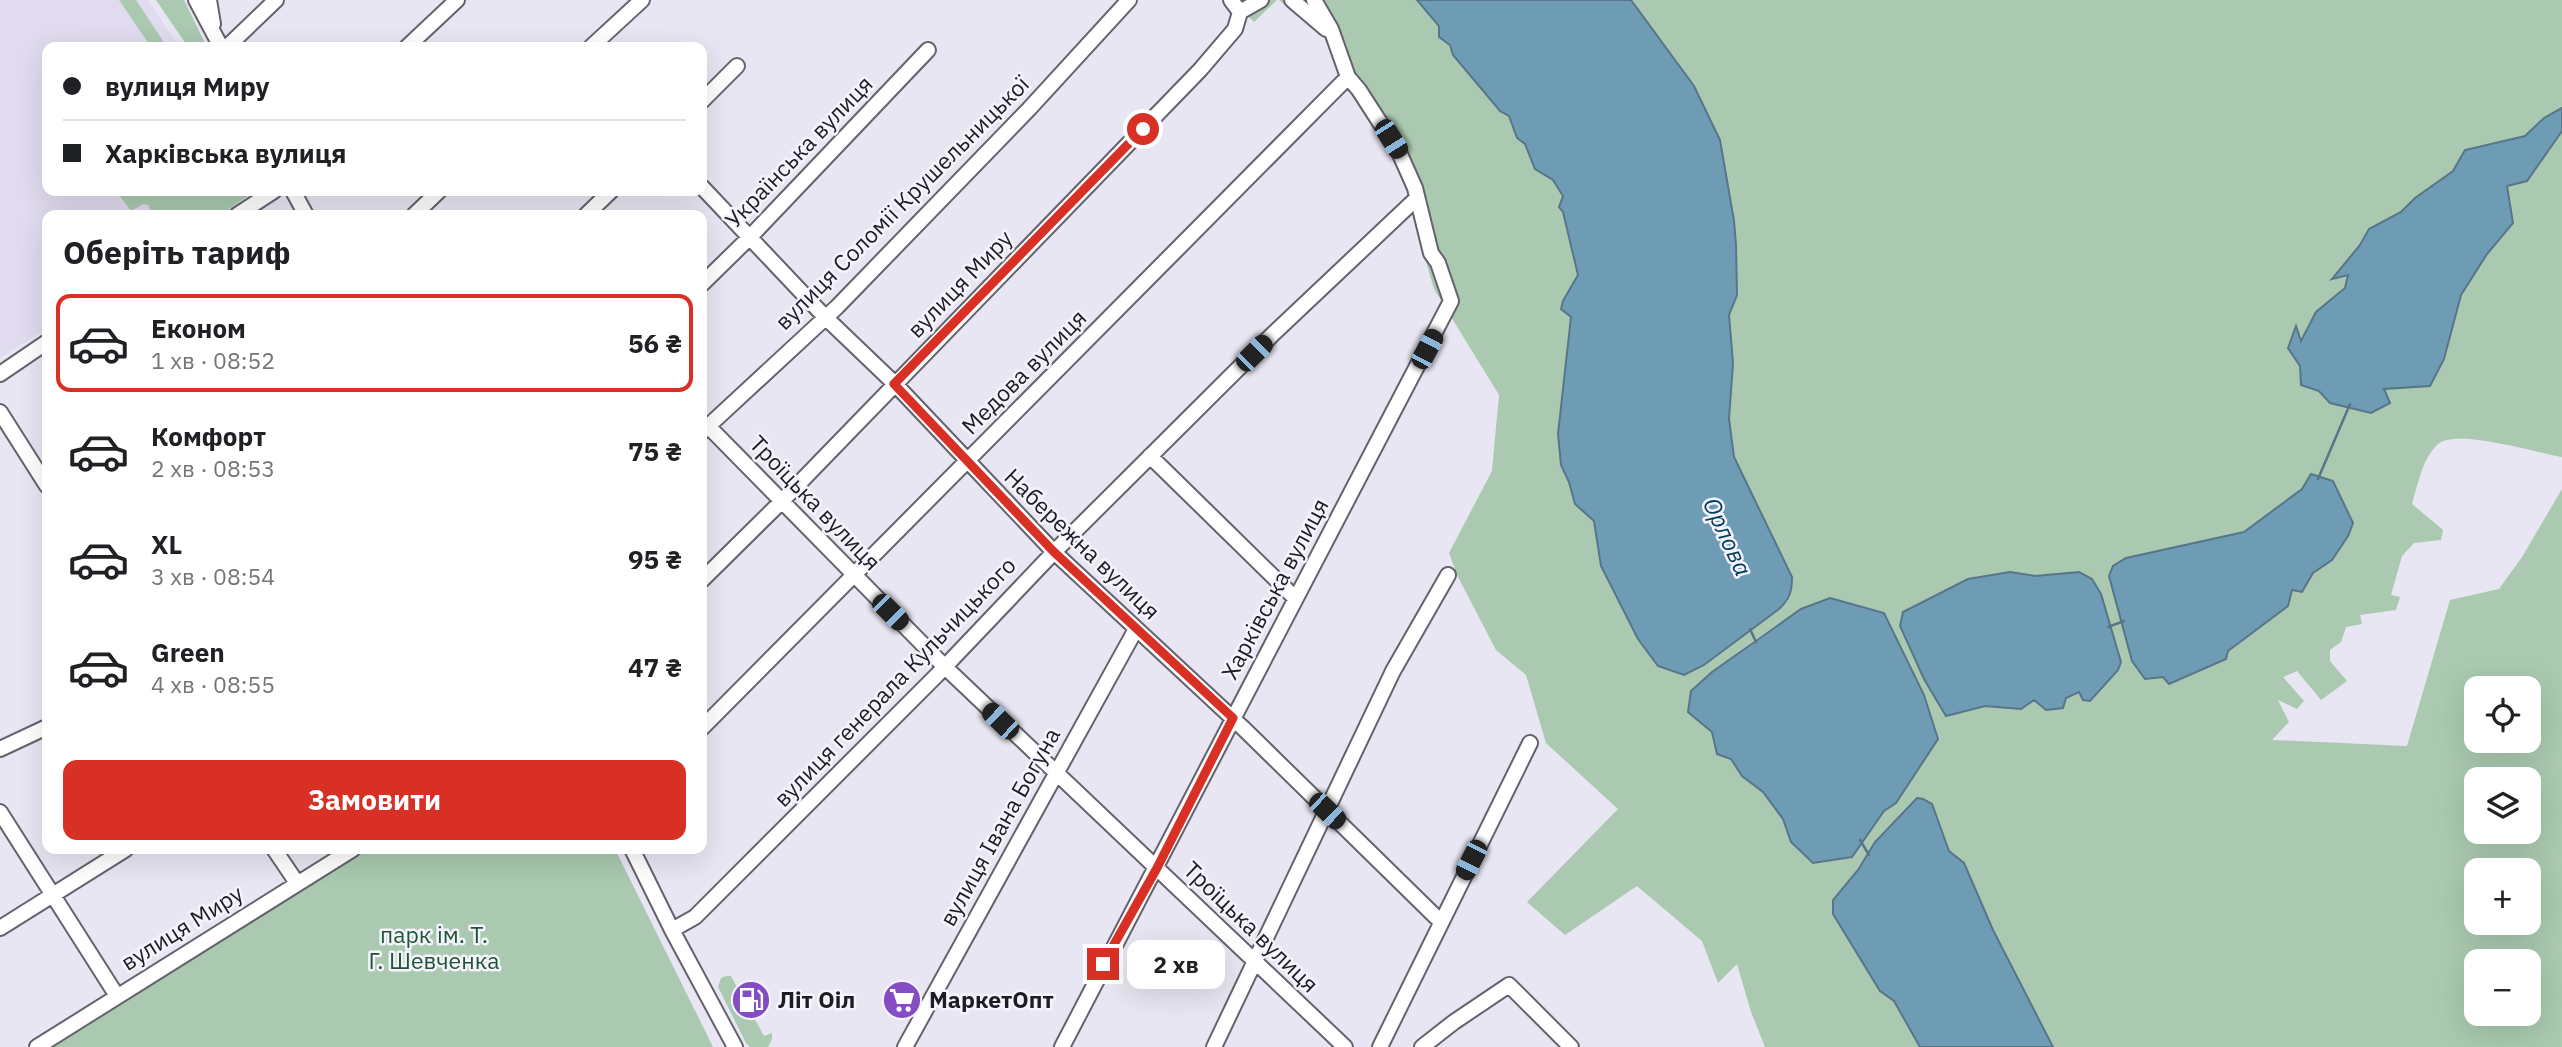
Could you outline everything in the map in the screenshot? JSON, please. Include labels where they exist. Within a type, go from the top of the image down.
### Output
[{"type":"street","points":[[196,0],[218,41]]},
{"type":"street","points":[[209,0],[218,41]]},
{"type":"street","points":[[232,42],[276,0]]},
{"type":"street","points":[[412,42],[457,0]]},
{"type":"street","points":[[596,42],[642,0]]},
{"type":"street","name":"вулиця Соломії Крушельницької","points":[[707,427],[825,317],[1029,109],[1129,0]]},
{"type":"street","points":[[1231,0],[1240,12],[1261,0]]},
{"type":"street","points":[[1292,0],[1333,34]]},
{"type":"street","points":[[1314,0],[1333,34],[1348,77],[1399,152],[1418,198]]},
{"type":"street","name":"вулиця Миру","points":[[707,575],[782,502],[1200,71],[1235,29],[1240,12]]},
{"type":"street","name":"Українська вулиця","points":[[707,279],[928,50]]},
{"type":"street","points":[[707,96],[737,66]]},
{"type":"street","name":"Медова вулиця","points":[[707,723],[1348,77]]},
{"type":"street","name":"Набережна вулиця","points":[[707,192],[1054,552],[1233,718],[1441,922]]},
{"type":"street","points":[[245,210],[266,196]]},
{"type":"street","points":[[419,210],[434,196]]},
{"type":"street","points":[[591,210],[606,196]]},
{"type":"street","name":"Харківська вулиця","points":[[1062,1047],[1451,301],[1431,253],[1418,198]]},
{"type":"street","name":"вулиця генерала Кульчицького","points":[[672,930],[695,917],[945,667],[1150,456],[1272,335],[1418,198]]},
{"type":"street","points":[[0,374],[42,345]]},
{"type":"street","points":[[0,412],[42,478]]},
{"type":"street","name":"Троїцька вулиця","points":[[707,431],[782,502],[945,667],[1345,1047]]},
{"type":"street","points":[[1150,456],[1295,598]]},
{"type":"street","points":[[1214,1047],[1393,671],[1448,575]]},
{"type":"street","name":"вулиця Івана Богуна","points":[[905,1047],[1136,629]]},
{"type":"street","points":[[0,749],[42,729]]},
{"type":"street","points":[[1380,1047],[1530,743]]},
{"type":"street","points":[[0,812],[117,996]]},
{"type":"street","points":[[0,928],[117,854]]},
{"type":"street","points":[[277,854],[297,883]]},
{"type":"street","name":"вулиця Миру","points":[[37,1047],[344,854]]},
{"type":"street","points":[[634,854],[735,1047]]},
{"type":"street","points":[[1422,1047],[1508,985],[1572,1047]]},
{"type":"shaded area","points":[[0,0],[148,0],[176,42],[42,42],[42,196],[255,196],[232,210],[42,210],[42,331],[0,358]]},
{"type":"green space","points":[[119,0],[136,0],[164,42],[148,42]]},
{"type":"green space","points":[[156,0],[184,0],[205,42],[185,42]]},
{"type":"green space","points":[[1232,0],[1277,0],[1254,22]]},
{"type":"green space","points":[[1279,0],[1416,0],[1443,33],[1453,56],[1500,111],[1509,116],[1517,138],[1525,144],[1535,169],[1553,180],[1563,196],[1563,212],[1578,275],[1563,301],[1571,317],[1561,465],[1575,504],[1594,521],[1601,566],[1617,594],[1704,665],[1788,601],[1792,577],[1734,457],[1729,419],[1733,363],[1729,315],[1737,295],[1734,221],[1730,201],[1645,21],[1631,0],[2562,0],[2562,108],[2544,118],[2525,136],[2465,150],[2453,171],[2415,198],[2401,212],[2370,229],[2333,278],[2348,274],[2345,288],[2316,312],[2300,342],[2296,328],[2301,385],[2319,391],[2330,403],[2383,389],[2444,359],[2461,295],[2487,254],[2513,223],[2507,185],[2527,181],[2562,131],[2562,457],[2479,440],[2448,440],[2438,444],[2424,464],[2412,504],[2443,530],[2441,540],[2414,543],[2402,556],[2391,595],[2400,597],[2396,610],[2360,615],[2362,624],[2346,627],[2341,642],[2330,650],[2330,661],[2347,681],[2321,700],[2297,671],[2283,677],[2304,701],[2297,709],[2278,700],[2289,722],[2272,740],[2407,746],[2450,600],[2499,589],[2522,557],[2562,489],[2562,1047],[2053,1047],[1993,930],[1964,863],[1949,851],[1932,805],[1917,799],[1875,842],[1858,870],[1833,900],[1880,991],[1894,1001],[1920,1047],[1765,1047],[1737,964],[1718,983],[1702,941],[1637,886],[1565,935],[1527,902],[1618,809],[1546,743],[1526,675],[1496,650],[1457,575],[1449,553],[1492,471],[1499,395],[1434,289],[1413,217],[1409,183],[1324,38]],"holes":[[[2311,474],[2332,560],[2313,573],[2302,592],[2292,590],[2288,606],[2228,651],[2163,677],[2221,538],[2244,532],[2287,502],[2302,489]],[[2010,572],[2035,576],[2079,572],[2100,687],[2090,701],[2079,692],[2066,698],[2034,700],[2020,709],[1985,706],[1946,716],[1924,679],[1900,626],[1904,612],[1968,579]],[[1830,598],[1923,760],[1896,802],[1884,811],[1852,857],[1791,842],[1783,819],[1763,792],[1742,776],[1731,759],[1717,754],[1712,732],[1691,691],[1740,651],[1812,606]]]},
{"type":"green space","points":[[120,196],[248,196],[227,210],[150,210],[148,205],[143,204],[130,210]]},
{"type":"green space","name":"парк ім. Т. Г. Шевченка","points":[[356,854],[617,854],[713,1047],[46,1047]]},
{"type":"green space","points":[[731,976],[764,1036],[772,1033],[768,1047],[750,1047],[746,1043],[718,987],[721,978]]},
{"type":"water","points":[[1417,0],[1631,0],[1694,86],[1720,140],[1736,245],[1737,295],[1729,315],[1733,363],[1729,419],[1734,457],[1792,577],[1792,582],[1788,598],[1779,609],[1704,665],[1684,675],[1658,666],[1638,639],[1601,566],[1594,521],[1575,504],[1561,465],[1558,434],[1571,317],[1561,309],[1578,275],[1563,212],[1559,207],[1563,196],[1553,180],[1535,169],[1525,144],[1517,138],[1509,116],[1500,111],[1453,55],[1450,45],[1439,37],[1439,26]]},
{"type":"water","points":[[2562,108],[2562,131],[2527,181],[2507,186],[2513,223],[2487,254],[2461,295],[2444,359],[2430,386],[2384,389],[2390,403],[2371,413],[2330,403],[2319,391],[2301,385],[2300,366],[2288,348],[2296,326],[2301,341],[2316,312],[2345,288],[2348,275],[2332,279],[2360,245],[2369,229],[2401,212],[2415,198],[2453,171],[2465,150],[2525,136],[2544,118]]},
{"type":"water","points":[[2311,474],[2333,481],[2353,523],[2332,560],[2313,573],[2302,592],[2292,590],[2288,606],[2228,651],[2226,659],[2169,684],[2163,677],[2145,679],[2132,661],[2109,576],[2113,566],[2126,558],[2244,532],[2302,489]]},
{"type":"water","points":[[2010,572],[2035,576],[2079,572],[2092,579],[2101,594],[2121,662],[2118,670],[2090,701],[2083,700],[2079,692],[2066,698],[2063,708],[2046,710],[2034,700],[2021,709],[1985,706],[1946,716],[1924,679],[1900,626],[1903,612],[1968,579]]},
{"type":"water","points":[[1830,598],[1884,613],[1924,695],[1938,739],[1896,803],[1884,811],[1852,857],[1813,863],[1791,842],[1783,819],[1763,792],[1742,776],[1731,759],[1717,754],[1712,732],[1688,712],[1691,691],[1712,672],[1801,609]]},
{"type":"water","points":[[1917,798],[1932,804],[1949,851],[1964,863],[1993,930],[2053,1047],[1920,1047],[1894,1001],[1880,991],[1833,914],[1833,900],[1858,870],[1875,842]]},
{"type":"waterway","points":[[2318,479],[2350,404]]},
{"type":"waterway","points":[[2108,627],[2124,621]]},
{"type":"waterway","name":"Орлова","points":[[1750,629],[1756,642]]},
{"type":"waterway","name":"Орлова","points":[[1860,840],[1869,855]]},
{"type":"place","name":"Літ Оіл","points":[[751,1000]]},
{"type":"place","name":"МаркетОпт","points":[[902,1000]]},
{"type":"route","points":[[1103,964],[1157,868],[1233,718],[1054,552],[894,384],[1143,129]]}]
